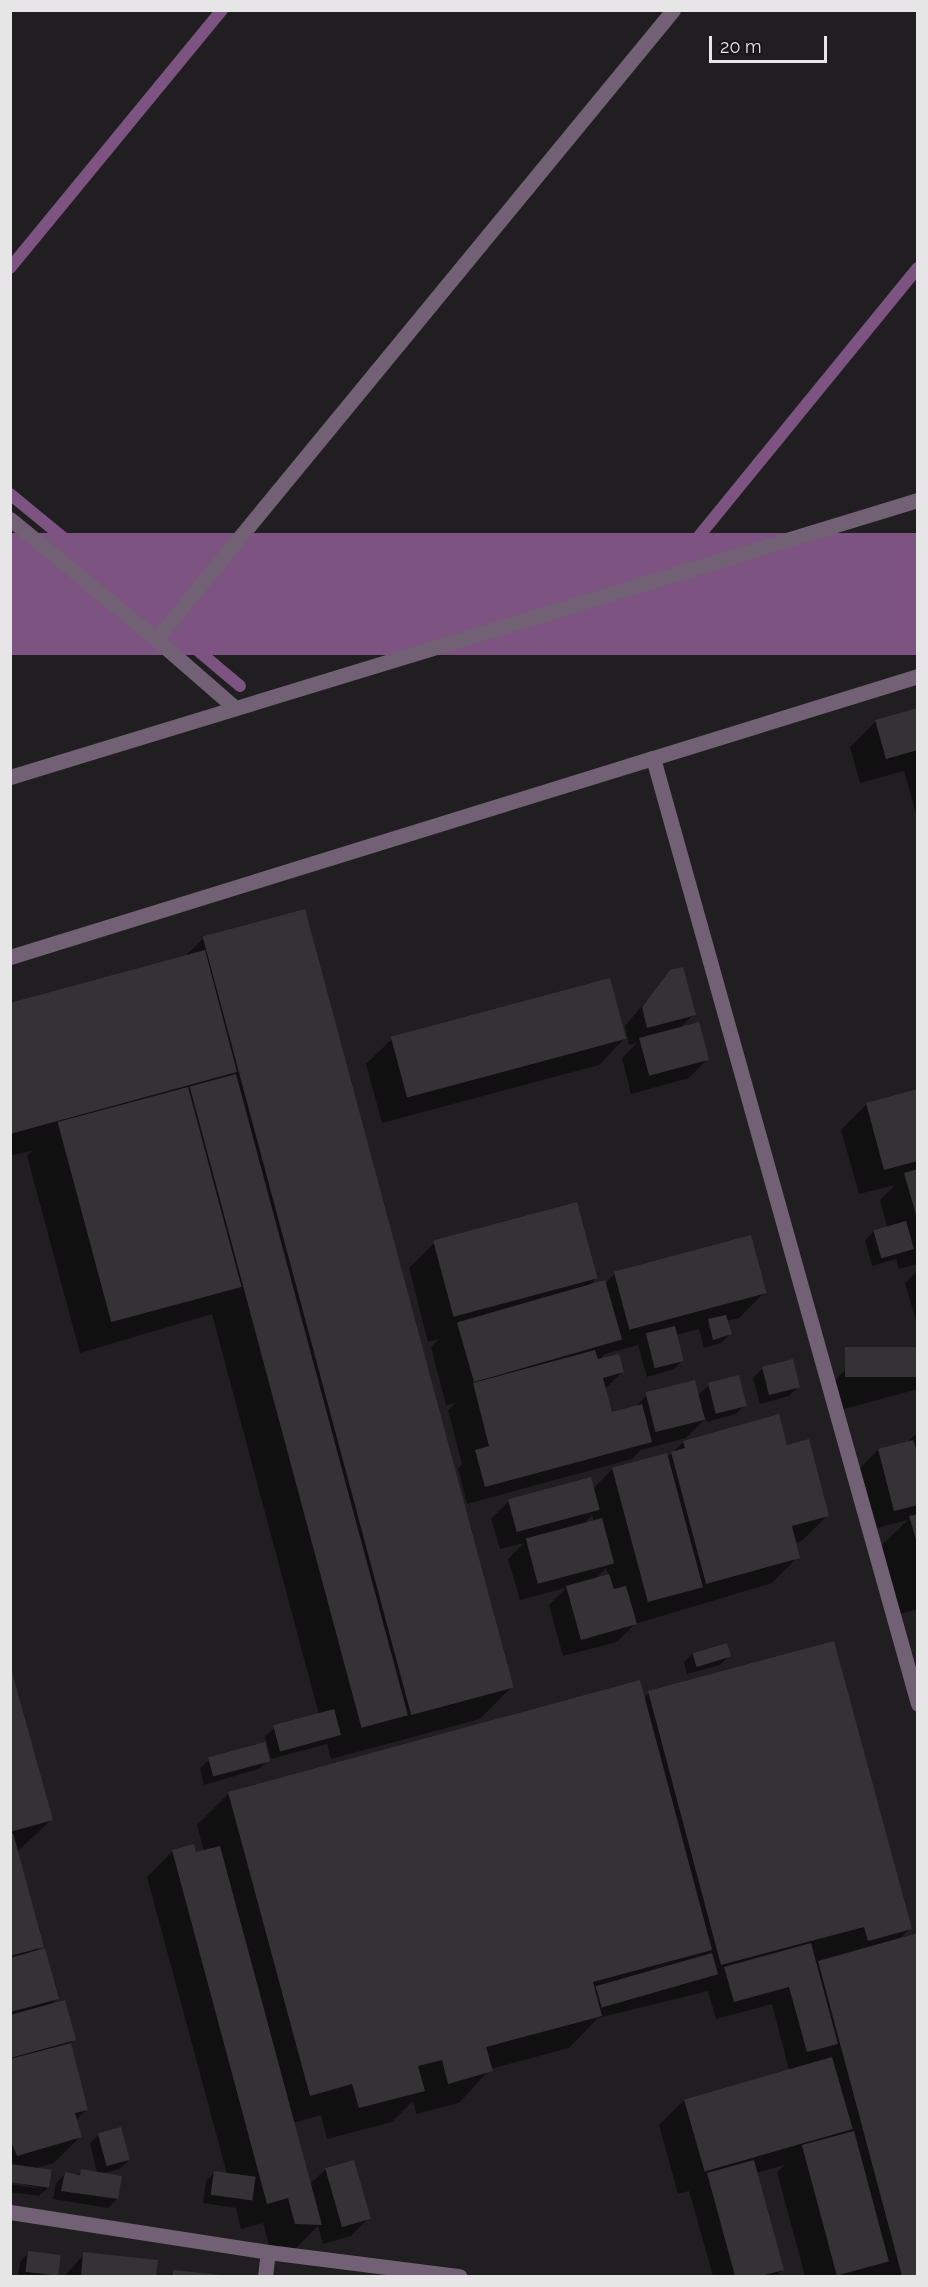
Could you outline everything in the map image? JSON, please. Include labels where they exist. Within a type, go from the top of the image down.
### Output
[{"type":"street","points":[[156,639],[673,10]]},
{"type":"street","points":[[10,777],[918,500]]},
{"type":"street","points":[[10,519],[156,639],[234,707]]},
{"type":"street","points":[[10,957],[918,676]]},
{"type":"street","points":[[653,758],[918,1704]]},
{"type":"street","points":[[10,2212],[268,2252],[459,2277]]},
{"type":"street","points":[[265,2277],[268,2252]]},
{"type":"shaded area","points":[[10,533],[917,533],[917,655],[10,655]]},
{"type":"building","points":[[918,708],[918,750],[886,759],[875,720]]},
{"type":"building","points":[[305,909],[514,1688],[411,1715],[203,936]]},
{"type":"building","points":[[205,950],[237,1072],[10,1134],[10,1003]]},
{"type":"building","points":[[683,967],[696,1015],[647,1028],[642,1007],[670,970]]},
{"type":"building","points":[[610,978],[626,1039],[407,1098],[391,1037]]},
{"type":"building","points":[[699,1022],[709,1060],[649,1076],[639,1038]]},
{"type":"building","points":[[236,1074],[408,1715],[361,1728],[190,1086]]},
{"type":"building","points":[[188,1087],[242,1287],[111,1322],[58,1122]]},
{"type":"building","points":[[918,1089],[918,1161],[884,1170],[866,1103]]},
{"type":"building","points":[[918,1169],[918,1218],[917,1218],[904,1173]]},
{"type":"building","points":[[577,1202],[597,1278],[454,1317],[433,1241]]},
{"type":"building","points":[[906,1221],[914,1249],[881,1258],[873,1230]]},
{"type":"building","points":[[751,1235],[767,1293],[629,1330],[614,1272]]},
{"type":"building","points":[[605,1280],[622,1340],[474,1382],[457,1322]]},
{"type":"building","points":[[726,1315],[732,1334],[713,1340],[708,1319]]},
{"type":"building","points":[[675,1326],[684,1361],[655,1368],[646,1333]]},
{"type":"building","points":[[845,1347],[918,1347],[918,1377],[845,1377]]},
{"type":"building","points":[[595,1350],[598,1359],[619,1354],[624,1372],[603,1378],[612,1412],[642,1404],[652,1442],[485,1487],[475,1450],[489,1446],[473,1383]]},
{"type":"building","points":[[793,1359],[800,1387],[769,1395],[762,1367]]},
{"type":"building","points":[[739,1375],[747,1406],[716,1414],[708,1383]]},
{"type":"building","points":[[695,1380],[705,1420],[655,1432],[646,1392]]},
{"type":"building","points":[[779,1414],[787,1445],[809,1439],[829,1516],[792,1526],[800,1558],[706,1584],[671,1452],[685,1448],[683,1441]]},
{"type":"building","points":[[913,1440],[918,1455],[918,1505],[894,1511],[878,1449]]},
{"type":"building","points":[[667,1453],[703,1587],[648,1602],[612,1468]]},
{"type":"building","points":[[591,1477],[600,1510],[517,1532],[508,1499]]},
{"type":"building","points":[[918,1514],[918,1543],[917,1543],[909,1516]]},
{"type":"building","points":[[602,1518],[614,1563],[538,1584],[526,1538]]},
{"type":"building","points":[[609,1574],[614,1589],[626,1586],[637,1624],[581,1640],[566,1586]]},
{"type":"building","points":[[834,1641],[912,1929],[868,1941],[864,1927],[721,1965],[648,1691]]},
{"type":"building","points":[[727,1643],[731,1656],[697,1667],[693,1654]]},
{"type":"building","points":[[10,1665],[53,1820],[10,1832]]},
{"type":"building","points":[[640,1680],[712,1950],[593,1982],[602,2016],[486,2047],[493,2071],[448,2084],[442,2060],[418,2066],[425,2091],[359,2108],[352,2084],[310,2096],[228,1792]]},
{"type":"building","points":[[334,1709],[341,1735],[280,1751],[273,1725]]},
{"type":"building","points":[[265,1742],[270,1761],[213,1777],[208,1757]]},
{"type":"building","points":[[13,1833],[44,1947],[10,1956],[10,1834]]},
{"type":"building","points":[[194,1844],[196,1852],[220,1846],[322,2225],[295,2224],[288,2198],[267,2204],[172,1850]]},
{"type":"building","points":[[918,1933],[918,2276],[902,2276],[818,1961]]},
{"type":"building","points":[[811,1943],[838,2044],[807,2052],[789,1987],[734,2002],[724,1967]]},
{"type":"building","points":[[45,1948],[59,1999],[10,2012],[10,1958]]},
{"type":"building","points":[[712,1953],[718,1974],[602,2007],[596,1986]]},
{"type":"building","points":[[65,2000],[76,2040],[10,2058],[10,2015]]},
{"type":"building","points":[[71,2043],[88,2110],[75,2113],[82,2137],[17,2156],[10,2139],[10,2059]]},
{"type":"building","points":[[832,2057],[853,2129],[705,2172],[684,2099]]},
{"type":"building","points":[[121,2127],[130,2160],[107,2166],[98,2133]]},
{"type":"building","points":[[854,2131],[889,2261],[837,2275],[802,2145]]},
{"type":"building","points":[[354,2160],[371,2219],[342,2227],[325,2168]]},
{"type":"building","points":[[754,2160],[784,2270],[761,2276],[735,2276],[707,2173]]},
{"type":"building","points":[[10,2164],[52,2170],[49,2188],[10,2182]]},
{"type":"building","points":[[81,2169],[122,2176],[118,2199],[61,2191],[65,2172],[80,2175]]},
{"type":"building","points":[[214,2171],[256,2177],[252,2201],[211,2195]]},
{"type":"building","points":[[28,2251],[61,2255],[58,2276],[25,2272]]},
{"type":"building","points":[[83,2252],[158,2260],[156,2276],[81,2276]]},
{"type":"building","points":[[173,2270],[221,2275],[221,2276],[172,2276]]},
{"type":"waterway","points":[[10,268],[222,10]]},
{"type":"waterway","points":[[686,552],[918,268]]},
{"type":"waterway","points":[[10,494],[151,610]]},
{"type":"waterway","points":[[184,639],[240,686]]}]
